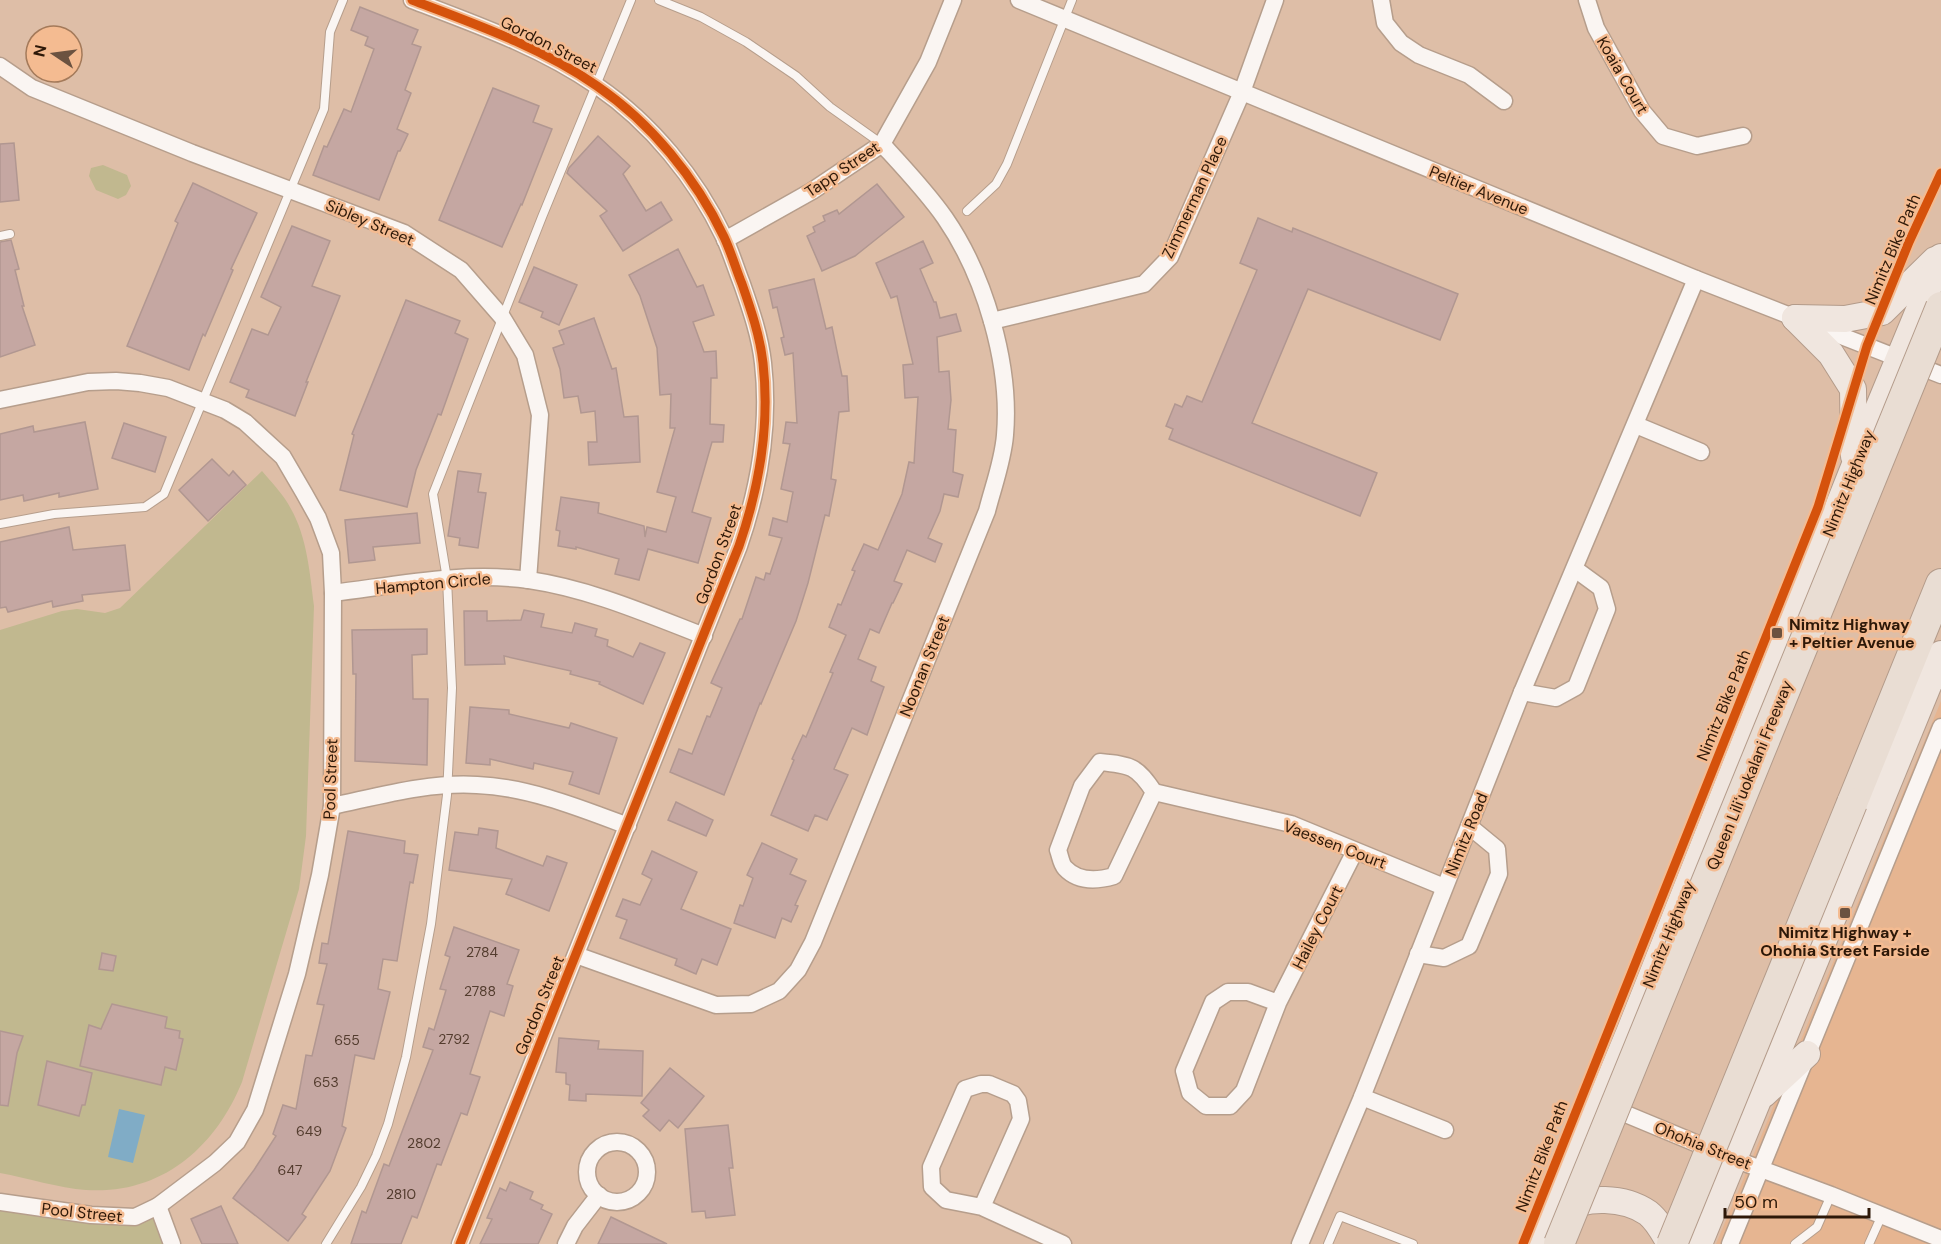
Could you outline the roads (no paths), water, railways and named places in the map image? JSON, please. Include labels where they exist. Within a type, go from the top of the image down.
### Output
[{"type":"highway","name":"Queen Liliʻuokalani Freeway","points":[[1549,1238],[1941,307]]},
{"type":"highway","points":[[1671,1244],[1941,584]]},
{"type":"highway","points":[[1684,1244],[1852,803]]},
{"type":"main road","points":[[1795,318],[1845,319],[1882,312],[1941,256]]},
{"type":"main road","name":"Nimitz Highway","points":[[1549,1238],[1600,1103],[1854,467],[1941,256]]},
{"type":"main road","points":[[1795,318],[1831,354],[1853,389],[1854,467]]},
{"type":"main road","points":[[1699,1244],[1941,654]]},
{"type":"main road","points":[[1758,1101],[1807,1054]]},
{"type":"main road","points":[[1549,1238],[1564,1209],[1585,1202],[1603,1200],[1634,1206],[1649,1214],[1663,1230],[1671,1244]]},
{"type":"street","name":"Gordon Street","points":[[412,0],[504,36],[560,63],[596,85],[628,110],[681,167],[725,240],[760,340],[764,366],[762,456],[748,519],[704,636],[460,1244]]},
{"type":"street","name":"Tapp Street","points":[[725,240],[812,191],[882,144],[928,63],[953,0]]},
{"type":"street","name":"Peltier Avenue","points":[[1018,0],[1696,279],[1941,375]]},
{"type":"street","name":"Zimmerman Place","points":[[992,321],[1144,284],[1170,257],[1242,92],[1275,0]]},
{"type":"street","points":[[1381,0],[1385,22],[1401,43],[1419,56],[1469,75],[1504,101]]},
{"type":"street","name":"Koaia Court","points":[[1587,0],[1596,28],[1636,101],[1663,136],[1697,146],[1743,136]]},
{"type":"street","name":"Sibley Street","points":[[0,66],[32,88],[404,233],[460,270],[502,317],[525,355],[540,415],[528,580]]},
{"type":"street","name":"Noonan Street","points":[[576,955],[716,1005],[751,1004],[779,991],[798,970],[813,942],[987,512],[1005,436],[1005,386],[992,321],[974,270],[946,219],[882,144]]},
{"type":"street","name":"Nimitz Road","points":[[1300,1244],[1362,1097],[1522,692],[1696,279]]},
{"type":"street","name":"Pool Street","points":[[0,400],[88,382],[116,381],[168,388],[225,410],[245,422],[283,457],[318,519],[331,554],[333,593],[332,806],[320,874],[297,974],[255,1110],[237,1142],[214,1163],[158,1206],[135,1217],[91,1215],[0,1202]]},
{"type":"street","points":[[1636,425],[1701,452]]},
{"type":"street","points":[[1522,692],[1556,698],[1576,687],[1607,609],[1601,588],[1575,569]]},
{"type":"street","name":"Hampton Circle","points":[[333,593],[447,579],[528,580],[599,596],[704,636]]},
{"type":"street","points":[[1730,1244],[1941,727]]},
{"type":"street","points":[[1100,762],[1123,764],[1141,773],[1154,792],[1114,876],[1102,880],[1084,880],[1064,868],[1058,850],[1082,786],[1100,762]]},
{"type":"street","points":[[332,806],[405,790],[477,784],[518,791],[628,826]]},
{"type":"street","name":"Vaessen Court","points":[[1154,792],[1291,824],[1444,887]]},
{"type":"street","points":[[1418,954],[1444,958],[1469,946],[1499,874],[1497,849],[1469,826]]},
{"type":"street","name":"Hailey Court","points":[[1278,1003],[1248,992],[1228,992],[1213,1002],[1184,1071],[1190,1094],[1206,1106],[1230,1106],[1244,1091],[1278,1003],[1355,851]]},
{"type":"street","points":[[982,1207],[1021,1119],[1018,1101],[1013,1094],[989,1084],[965,1089],[931,1167],[932,1187],[946,1200],[982,1207],[1063,1244]]},
{"type":"street","points":[[1362,1097],[1445,1130]]},
{"type":"street","name":"Ohohia Street","points":[[1600,1103],[1734,1159],[1941,1239]]},
{"type":"street","points":[[566,1244],[575,1226],[598,1195]]},
{"type":"street","points":[[158,1206],[172,1244]]},
{"type":"lane","points":[[0,524],[66,512],[145,507],[155,502],[168,488],[324,109],[330,33],[343,0]]},
{"type":"lane","points":[[326,1244],[353,1202],[376,1156],[388,1124],[406,1058],[428,944],[442,845],[452,688],[447,579],[433,494],[502,317],[631,0]]},
{"type":"lane","points":[[659,0],[701,17],[746,42],[796,76],[830,107],[882,144]]},
{"type":"lane","points":[[967,211],[996,184],[1007,164],[1072,0]]},
{"type":"lane","points":[[0,236],[10,234]]},
{"type":"lane","points":[[1795,1244],[1817,1227],[1831,1195]]},
{"type":"lane","points":[[1869,1244],[1882,1215]]},
{"type":"lane","points":[[1329,1244],[1340,1216],[1413,1244]]},
{"type":"water","points":[[119,1109],[145,1115],[133,1163],[108,1157]]},
{"type":"place","name":"Nimitz Highway + Peltier Avenue","points":[[1777,633]]},
{"type":"place","name":"Nimitz Highway + Ohohia Street Farside","points":[[1845,913]]}]
